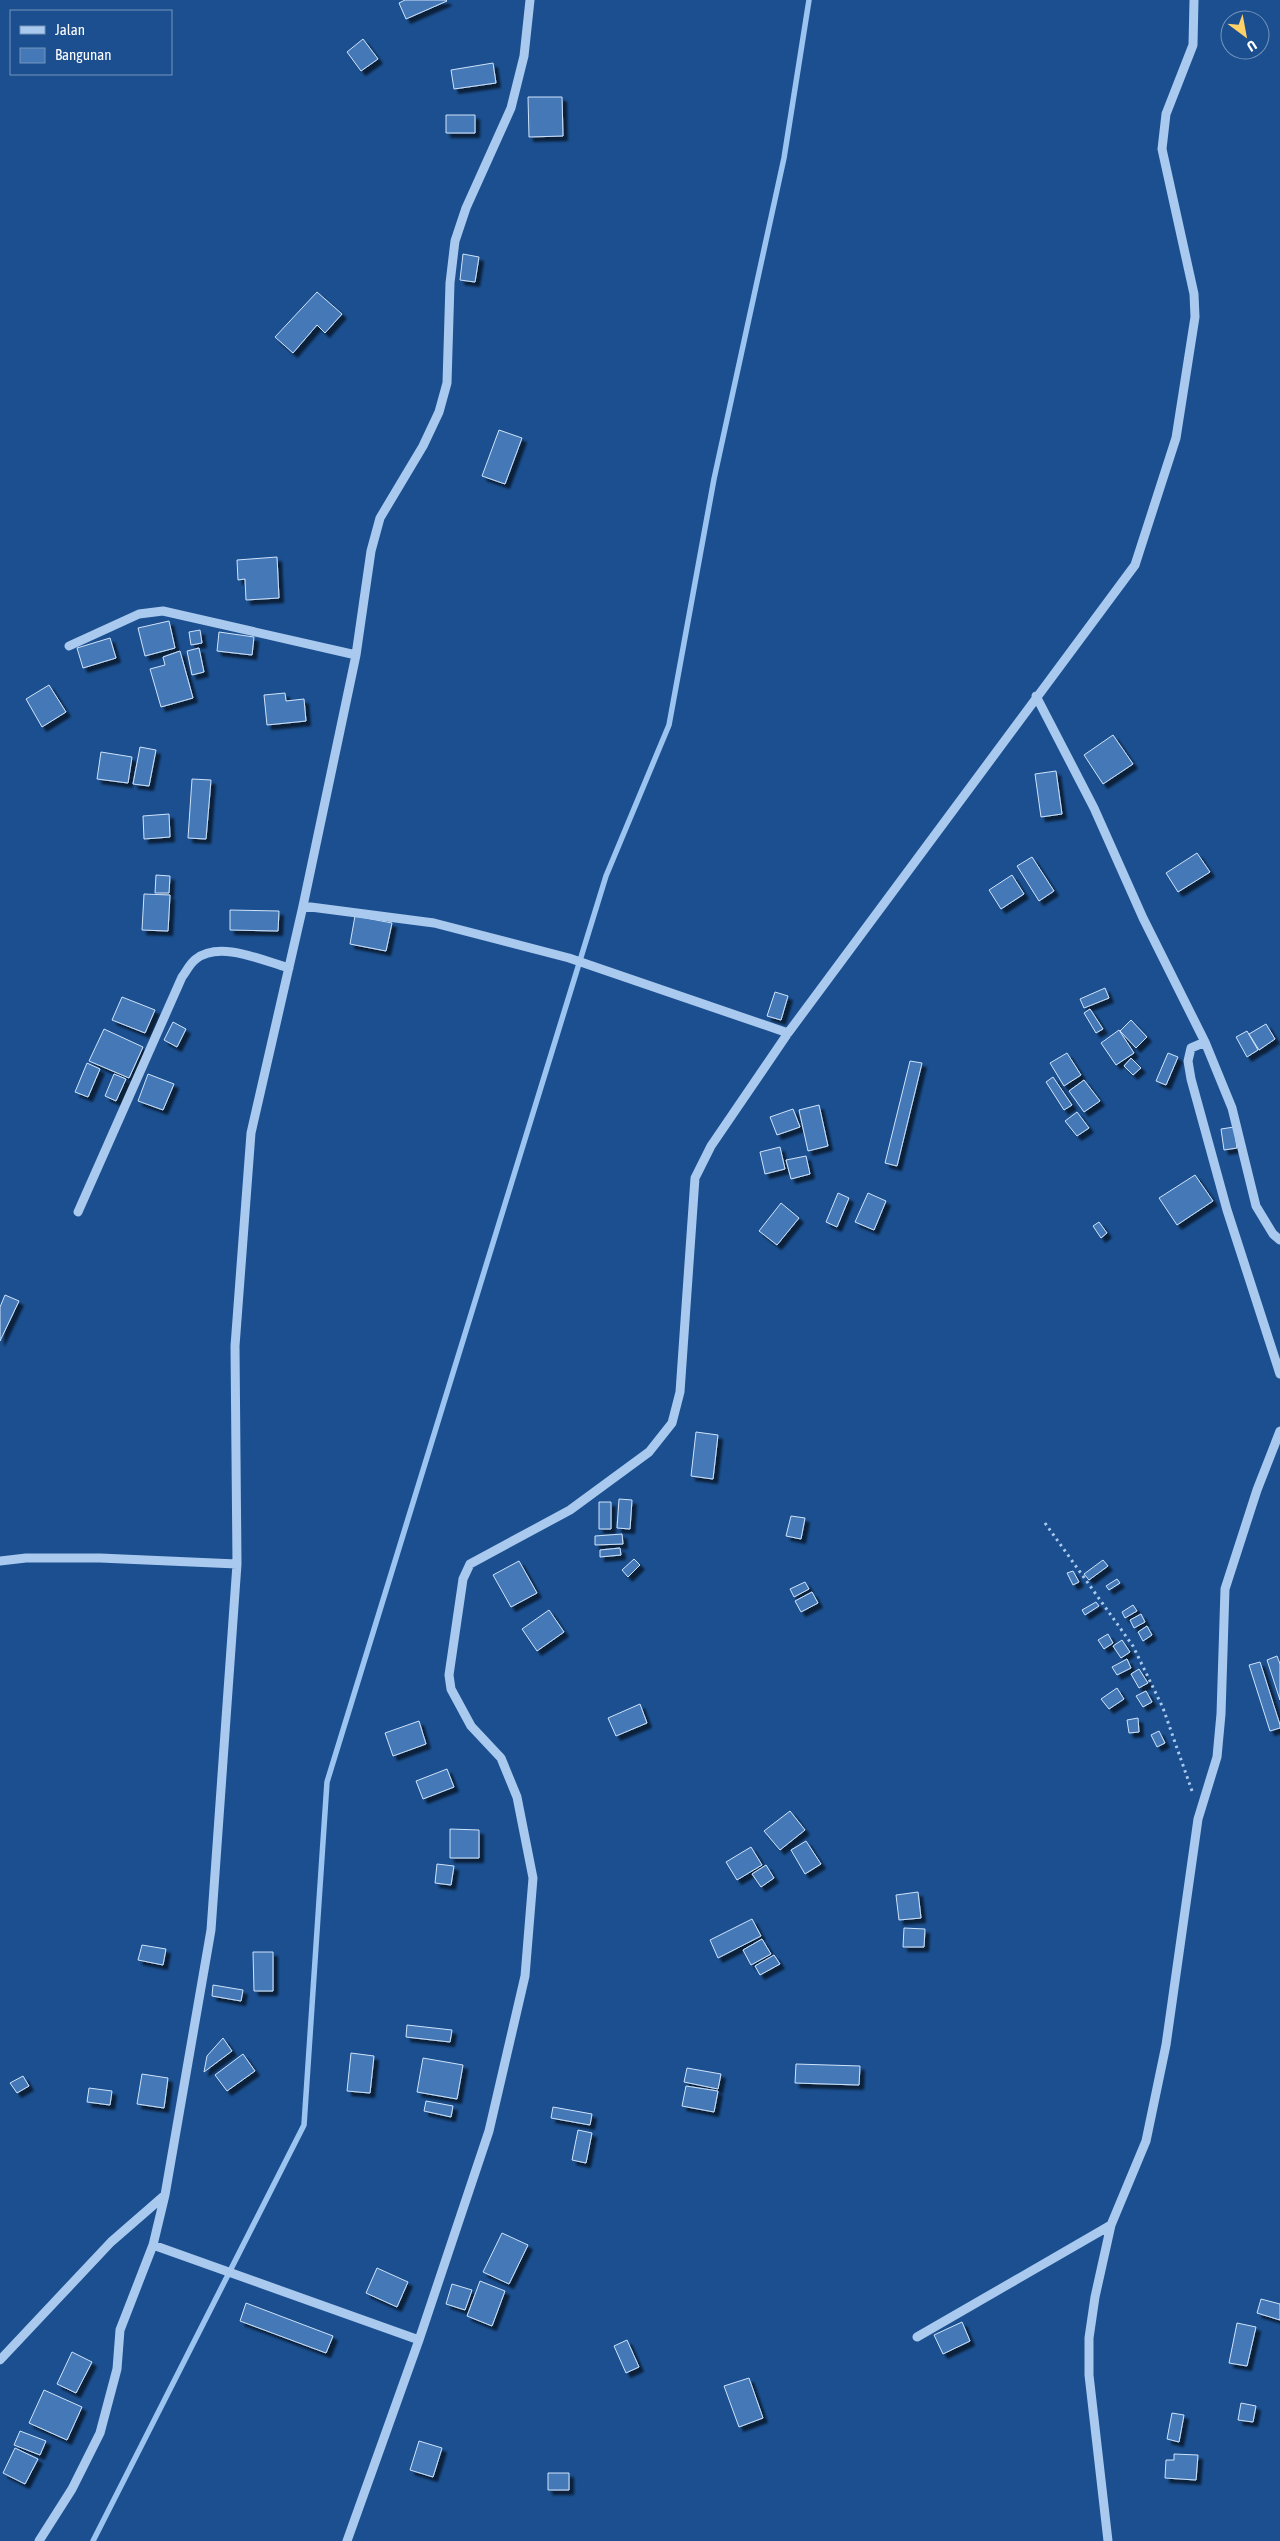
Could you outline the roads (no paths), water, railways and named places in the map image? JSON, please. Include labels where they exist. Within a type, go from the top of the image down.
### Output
[{"type":"street","points":[[39,2541],[72,2489],[100,2433],[117,2369],[120,2330],[153,2245],[165,2195],[211,1930],[237,1564],[235,1346],[251,1133],[303,906],[356,655],[371,551],[380,518],[423,446],[439,412],[447,383],[450,283],[455,241],[466,208],[511,108],[524,56],[530,0]]},
{"type":"street","points":[[347,2541],[419,2340],[489,2131],[525,1976],[533,1878],[517,1797],[501,1758],[471,1726],[451,1689],[450,1662],[463,1579],[470,1564],[570,1510],[641,1458],[649,1452],[672,1423],[680,1392],[695,1178],[711,1146],[788,1033],[1036,696],[1135,566],[1176,438],[1193,333],[1194,294],[1162,149],[1166,114],[1193,45],[1194,0]]},
{"type":"street","points":[[69,646],[139,614],[163,611],[356,655]]},
{"type":"street","points":[[1036,696],[1094,808],[1143,918],[1205,1042],[1232,1108],[1256,1206],[1273,1234],[1280,1240]]},
{"type":"street","points":[[303,906],[434,923],[569,958],[788,1033]]},
{"type":"street","points":[[78,1212],[178,984],[195,959],[209,951],[223,949],[289,968]]},
{"type":"street","points":[[1205,1042],[1192,1048],[1188,1061],[1191,1078],[1227,1210],[1280,1374]]},
{"type":"street","points":[[1108,2541],[1089,2376],[1089,2348],[1095,2297],[1111,2225],[1146,2141],[1166,2045],[1200,1813],[1217,1757],[1221,1714],[1225,1589],[1257,1490],[1280,1431]]},
{"type":"street","points":[[0,1561],[17,1558],[100,1558],[237,1564]]},
{"type":"street","points":[[0,2360],[111,2242],[165,2195]]},
{"type":"street","points":[[917,2338],[1111,2225]]},
{"type":"street","points":[[153,2245],[419,2340]]},
{"type":"waterway","points":[[93,2541],[304,2125],[327,1782],[606,876],[669,725],[714,479],[784,158],[809,0]]}]
